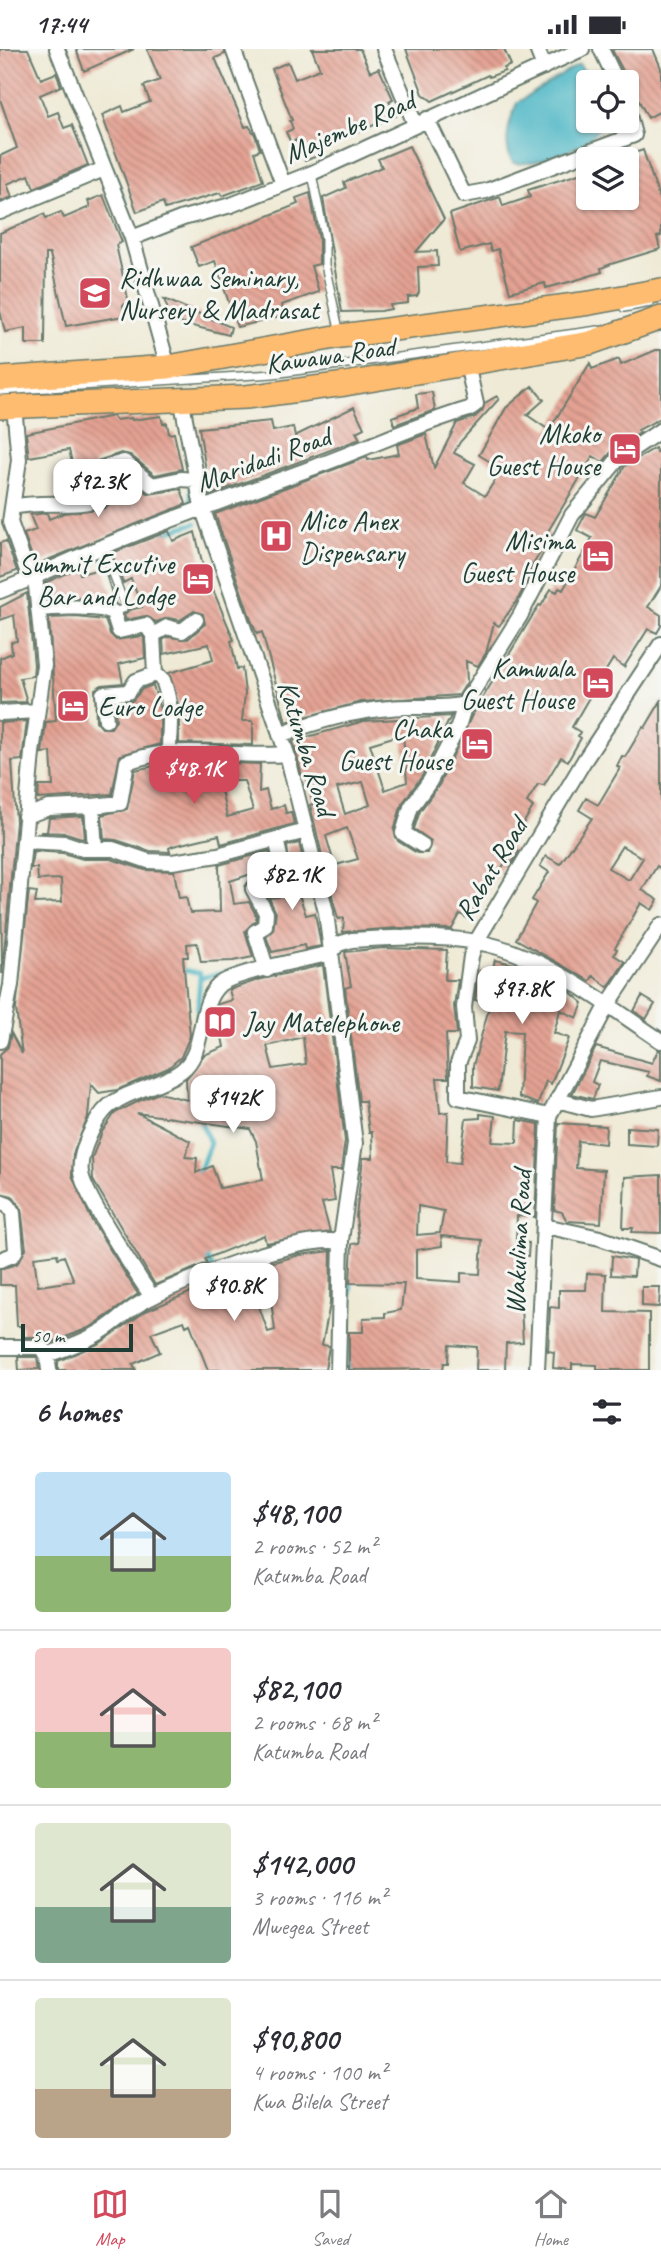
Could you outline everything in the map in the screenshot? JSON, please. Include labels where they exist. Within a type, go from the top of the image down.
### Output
[{"type":"main road","name":"Kawawa Road","points":[[0,379],[168,367],[341,336],[590,303],[661,290]]},
{"type":"main road","name":"Kawawa Road","points":[[4,398],[246,397],[590,343],[661,318]]},
{"type":"street","points":[[57,49],[132,238],[168,367]]},
{"type":"street","points":[[233,49],[283,184]]},
{"type":"street","points":[[384,49],[421,122],[464,195],[486,191],[634,133]]},
{"type":"street","points":[[537,49],[544,67]]},
{"type":"street","name":"Majembe Road","points":[[132,238],[183,218],[231,205],[312,173],[582,49]]},
{"type":"street","points":[[601,49],[611,70]]},
{"type":"street","points":[[0,212],[104,169]]},
{"type":"street","name":"Maridadi Road","points":[[0,591],[202,507],[313,468],[395,433],[469,409],[476,404],[467,364]]},
{"type":"street","points":[[0,1041],[44,665],[32,577],[5,524],[12,507],[19,460],[4,398]]},
{"type":"street","name":"Katumba Road","points":[[181,398],[202,507],[287,754],[326,912],[355,1143],[341,1242],[338,1370]]},
{"type":"street","points":[[422,845],[403,833],[408,813],[428,785],[453,737],[465,704],[510,634],[572,515],[618,459],[661,430]]},
{"type":"street","points":[[12,507],[34,503],[80,504],[102,499],[102,468],[124,462],[152,485],[196,479]]},
{"type":"street","points":[[38,609],[71,606],[77,610],[113,612],[119,631],[146,625],[153,635],[155,674]]},
{"type":"street","points":[[153,635],[167,627],[182,631],[196,620]]},
{"type":"street","name":"Rabat Road","points":[[549,1116],[458,1097],[458,1063],[467,1041],[464,1007],[466,988],[476,942],[578,771],[661,644]]},
{"type":"street","points":[[106,720],[103,694],[128,692],[136,681],[155,674]]},
{"type":"street","points":[[155,674],[163,680],[173,720],[169,728],[169,752]]},
{"type":"street","points":[[280,735],[321,722],[389,708],[444,708],[465,704]]},
{"type":"street","points":[[0,713],[37,711]]},
{"type":"street","points":[[25,815],[50,808],[120,803],[127,762],[169,752],[193,750],[258,755],[287,754]]},
{"type":"street","points":[[92,806],[95,849]]},
{"type":"street","points":[[24,841],[113,849],[148,861],[172,862],[218,855],[306,831]]},
{"type":"street","points":[[267,970],[256,932],[265,926],[266,913],[253,889],[268,871],[282,865],[275,839]]},
{"type":"street","points":[[549,1116],[607,1006],[661,925]]},
{"type":"street","points":[[152,1297],[83,1179],[81,1161],[89,1139],[107,1107],[181,1071],[197,1042],[212,995],[219,985],[243,975],[331,953],[342,942],[384,939],[476,942],[509,951],[541,965],[661,1041]]},
{"type":"street","points":[[557,1100],[591,1109],[661,1097]]},
{"type":"street","name":"Wakulima Road","points":[[537,1370],[549,1116]]},
{"type":"street","points":[[0,1202],[8,1205],[13,1213],[16,1250],[13,1255],[0,1260]]},
{"type":"street","points":[[545,1226],[600,1238],[661,1259]]},
{"type":"street","points":[[0,1347],[42,1347],[48,1363],[103,1331],[152,1297],[294,1244],[326,1239],[341,1242]]},
{"type":"lane","points":[[312,173],[325,238],[325,265],[341,336]]},
{"type":"lane","points":[[620,308],[661,301]]},
{"type":"lane","points":[[455,331],[607,310]]},
{"type":"lane","name":"Kawawa Road","points":[[4,398],[273,374],[606,329],[661,310]]},
{"type":"lane","name":"Kawawa Road","points":[[4,398],[430,334]]},
{"type":"lane","points":[[103,547],[124,603],[123,609],[113,612]]},
{"type":"water","points":[[579,64],[583,70],[576,70],[576,133],[595,133],[564,153],[536,162],[513,163],[507,141],[509,125],[517,103]]},
{"type":"building","points":[[0,49],[28,49],[41,79],[56,73],[61,86],[40,95],[48,116],[58,112],[64,128],[72,125],[88,165],[34,188],[29,175],[7,184],[12,197],[0,202],[0,156],[17,148],[0,99]]},
{"type":"building","points":[[76,49],[134,49],[84,71]]},
{"type":"building","points":[[147,49],[224,49],[225,54],[215,58],[245,127],[249,126],[255,135],[260,150],[254,152],[263,181],[222,196],[220,193],[165,209],[163,202],[137,212],[102,115],[122,106],[124,112],[150,102],[144,86],[160,80]]},
{"type":"building","points":[[312,49],[360,49],[370,72],[379,68],[393,99],[389,101],[396,116],[326,145],[315,152],[317,156],[305,161],[296,140],[291,143],[286,132],[293,129],[292,120],[272,69],[288,62],[295,79],[320,69]]},
{"type":"building","points":[[406,49],[504,49],[511,65],[504,68],[505,71],[489,77],[488,75],[432,101],[423,94]]},
{"type":"building","points":[[653,49],[661,68],[661,111],[648,118],[639,101],[639,70],[623,70],[612,50]]},
{"type":"building","points":[[409,146],[444,219],[416,252],[437,251],[438,266],[418,267],[419,292],[417,296],[408,297],[408,303],[390,305],[391,309],[381,311],[342,312],[323,198],[346,188],[344,182],[382,167],[378,159]]},
{"type":"building","points":[[643,150],[661,204],[661,236],[657,237],[660,249],[611,264],[601,268],[602,272],[573,281],[546,288],[545,283],[510,292],[498,249],[491,251],[489,244],[460,252],[450,214],[500,197],[503,206],[530,197],[528,190],[576,175],[576,210],[639,210],[639,151]]},
{"type":"building","points":[[310,193],[319,239],[319,264],[311,266],[319,292],[282,305],[284,316],[237,327],[215,261],[199,267],[191,247],[298,204],[296,198]]},
{"type":"building","points":[[103,195],[122,242],[116,245],[129,303],[123,305],[124,316],[66,326],[50,254],[46,254],[45,344],[26,344],[26,328],[5,332],[0,311],[0,233],[44,214],[46,218],[61,212],[64,218],[90,207],[88,201]]},
{"type":"building","points":[[164,299],[231,327],[229,335],[172,321]]},
{"type":"building","points":[[661,350],[661,418],[638,430],[640,433],[612,451],[603,462],[593,456],[547,533],[551,535],[529,571],[532,572],[518,599],[499,626],[494,623],[486,653],[478,666],[466,661],[467,682],[459,695],[361,702],[286,722],[262,632],[257,634],[251,620],[215,514],[367,457],[368,460],[399,454],[397,445],[426,434],[434,468],[457,423],[475,417],[482,411],[485,403],[497,396],[499,399],[460,442],[454,453],[475,464],[464,483],[485,496],[502,469],[479,455],[506,408],[532,386],[544,400],[527,415],[549,430],[590,363],[592,369],[619,359],[621,365]]},
{"type":"building","points":[[432,392],[435,410],[394,425],[392,417],[418,408],[416,394]]},
{"type":"building","points":[[354,407],[364,428],[356,432],[360,439],[210,495],[199,428],[271,421],[273,431],[293,427],[295,436]]},
{"type":"building","points":[[113,416],[116,420],[132,420],[161,416],[163,424],[167,423],[169,434],[174,433],[182,469],[155,475],[130,455],[121,453],[95,462],[92,491],[79,493],[69,450],[29,457],[26,433]]},
{"type":"building","points":[[655,448],[657,453],[661,451],[661,586],[648,607],[661,615],[661,626],[657,633],[648,629],[624,667],[613,659],[572,727],[580,732],[578,736],[581,738],[568,761],[561,757],[544,785],[538,784],[527,802],[533,807],[510,846],[519,852],[512,863],[507,860],[488,888],[485,887],[469,919],[460,914],[452,929],[398,928],[343,932],[344,918],[338,919],[325,868],[358,859],[347,828],[326,836],[333,860],[324,863],[306,775],[302,776],[293,741],[364,721],[451,716],[422,776],[402,804],[394,830],[398,841],[417,853],[427,853],[431,841],[414,829],[420,811],[439,785],[471,717],[539,605],[541,606],[551,589],[557,592],[559,588],[563,590],[592,538],[577,530],[586,513],[595,517],[625,466]],"holes":[[[403,734],[407,782],[385,790],[370,744]],[[363,782],[370,805],[345,814],[337,788]]]},
{"type":"building","points":[[122,473],[149,494],[181,489],[186,504],[35,565],[24,534],[36,530],[30,515],[47,513],[49,519],[64,513],[105,508],[112,500],[112,475]]},
{"type":"building","points":[[169,531],[173,541],[195,532],[203,566],[234,640],[231,641],[237,669],[242,668],[245,693],[242,721],[253,721],[253,745],[179,743],[179,707],[169,673],[213,660],[209,644],[164,654],[163,640],[168,637],[188,639],[205,624],[203,614],[194,611],[180,620],[168,618],[156,622],[145,616],[126,620],[124,615],[129,610],[142,607],[131,579],[123,583],[112,553]]},
{"type":"building","points":[[6,541],[17,571],[0,577],[0,543]]},
{"type":"building","points":[[104,568],[115,603],[88,598],[47,599],[45,583],[71,571],[79,570],[80,574]]},
{"type":"building","points":[[27,593],[34,665],[33,676],[20,678],[27,702],[0,703],[0,658],[12,653],[11,642],[17,641],[14,615],[0,620],[0,607]]},
{"type":"building","points":[[49,618],[105,620],[110,634],[116,640],[142,636],[144,638],[145,658],[119,664],[123,683],[102,685],[95,689],[96,721],[102,728],[111,728],[116,720],[114,703],[132,701],[142,689],[153,685],[160,710],[160,744],[120,755],[112,794],[38,799],[39,786],[53,786],[51,752],[42,753],[46,722],[56,721]]},
{"type":"building","points":[[661,701],[661,869],[657,866],[642,890],[658,900],[652,910],[641,903],[615,948],[617,949],[614,955],[625,962],[608,987],[593,976],[590,981],[516,939],[536,903],[532,900],[549,872],[540,866],[546,856],[560,864],[592,818],[579,810],[586,798],[598,805],[620,768],[617,766],[622,756],[625,757],[643,727],[645,728]],"holes":[[[622,846],[643,858],[629,880],[608,868]]]},
{"type":"building","points":[[27,721],[22,760],[12,761],[16,822],[2,974],[0,723]]},
{"type":"building","points":[[168,763],[260,764],[259,792],[266,790],[271,809],[284,805],[286,813],[291,812],[294,824],[221,844],[219,835],[173,846],[169,848],[170,852],[150,851],[104,839],[102,815],[127,809],[135,770]],"holes":[[[219,781],[244,781],[253,810],[227,817]]]},
{"type":"building","points":[[83,816],[85,839],[66,833],[40,832],[47,832],[49,818]]},
{"type":"building","points":[[299,843],[303,860],[293,862],[298,874],[296,886],[306,915],[315,913],[321,946],[305,949],[304,945],[272,952],[266,936],[273,930],[276,913],[269,898],[279,897],[273,880],[290,871],[287,846]]},
{"type":"building","points":[[33,851],[63,853],[83,859],[111,859],[145,870],[174,871],[179,898],[186,897],[190,913],[220,912],[219,865],[269,851],[271,859],[254,873],[230,881],[234,904],[249,902],[256,915],[256,920],[245,931],[253,957],[201,962],[197,943],[187,944],[188,957],[183,957],[190,1036],[181,1057],[168,1068],[117,1090],[99,1093],[91,1084],[88,1117],[73,1154],[72,1175],[92,1221],[138,1294],[91,1327],[51,1343],[43,1337],[23,1337],[21,1326],[17,1326],[15,1285],[0,1285],[0,1269],[17,1264],[26,1249],[21,1208],[12,1196],[0,1193],[0,1054],[8,1047],[11,1033],[22,1054],[16,1009],[29,891],[37,892],[35,903],[62,902],[61,879],[38,880],[37,868],[31,868]],"holes":[[[57,1254],[58,1258],[64,1256],[74,1281],[38,1286],[34,1257]]]},
{"type":"building","points":[[383,948],[447,950],[445,980],[458,980],[454,1006],[457,1034],[446,1034],[448,1078],[437,1078],[440,1113],[448,1112],[446,1162],[460,1163],[466,1119],[480,1118],[480,1114],[495,1116],[492,1142],[517,1143],[518,1120],[539,1124],[535,1217],[517,1216],[516,1242],[529,1243],[528,1256],[522,1255],[520,1289],[523,1342],[506,1343],[505,1370],[476,1370],[477,1347],[449,1345],[448,1363],[444,1363],[443,1369],[349,1370],[349,1332],[363,1332],[363,1318],[385,1317],[385,1313],[401,1310],[404,1284],[350,1283],[352,1244],[359,1243],[356,1216],[363,1158],[373,1158],[372,1132],[369,1132],[365,1101],[359,1101],[345,988],[351,986],[345,952]],"holes":[[[418,1206],[444,1211],[440,1233],[417,1235]],[[441,1236],[482,1240],[480,1274],[461,1273],[461,1282],[416,1279],[416,1250],[442,1246]]]},
{"type":"building","points":[[495,960],[522,966],[568,990],[583,1003],[577,1018],[560,1010],[554,1033],[569,1038],[551,1084],[546,1081],[538,1104],[519,1097],[522,1032],[505,1031],[498,1091],[473,1087],[473,1066],[490,1004],[475,1000],[477,980],[480,971],[491,975]]},
{"type":"building","points":[[323,965],[345,1141],[341,1170],[330,1170],[335,1201],[322,1203],[330,1232],[266,1243],[264,1235],[205,1259],[207,1263],[155,1285],[93,1180],[92,1158],[102,1132],[115,1113],[159,1093],[187,1100],[186,1079],[204,1055],[224,1047],[220,1027],[213,1028],[212,1023],[218,1004],[232,1000],[229,990],[258,980]],"holes":[[[303,1037],[306,1064],[273,1069],[267,1046]],[[137,1113],[250,1129],[256,1141],[263,1180],[220,1188],[212,1166],[196,1173],[197,1158],[185,1157],[190,1141]]]},
{"type":"building","points":[[642,996],[655,1004],[646,1019],[634,1011]]},
{"type":"building","points":[[596,1047],[652,1063],[658,1050],[661,1051],[661,1081],[647,1076],[649,1072],[600,1061],[592,1082],[598,1085],[593,1099],[572,1094]]},
{"type":"building","points":[[558,1123],[606,1126],[605,1144],[578,1141],[576,1168],[604,1170],[601,1223],[567,1221],[562,1212],[554,1210]]},
{"type":"building","points":[[627,1127],[658,1129],[657,1146],[627,1144]]},
{"type":"building","points":[[661,1175],[661,1233],[632,1232],[633,1228],[623,1228],[625,1177]]},
{"type":"building","points":[[331,1251],[330,1304],[322,1345],[329,1346],[325,1370],[208,1370],[190,1324],[186,1326],[184,1321],[151,1333],[160,1352],[133,1364],[136,1370],[58,1370],[58,1361],[100,1343],[146,1311],[246,1269],[268,1332],[275,1330],[266,1264],[300,1255]]},
{"type":"building","points":[[612,1256],[635,1260],[634,1276],[611,1275]]},
{"type":"building","points":[[587,1273],[606,1274],[605,1312],[649,1313],[649,1370],[597,1370],[597,1365],[572,1364],[572,1370],[553,1368],[554,1352],[548,1351],[550,1307],[559,1308],[559,1290],[586,1290]]},
{"type":"building","points":[[642,1287],[660,1287],[659,1307],[642,1306]]},
{"type":"building","points":[[18,1357],[37,1357],[39,1369],[19,1370]]},
{"type":"waterway","points":[[100,138],[132,221]]},
{"type":"waterway","points":[[191,481],[191,507]]},
{"type":"waterway","points":[[164,533],[196,523]]},
{"type":"waterway","points":[[81,563],[105,556]]},
{"type":"waterway","points":[[180,970],[200,973],[197,1021]]},
{"type":"waterway","points":[[200,978],[232,971]]},
{"type":"waterway","points":[[193,1173],[200,1170],[210,1143],[199,1118]]},
{"type":"waterway","points":[[204,1253],[213,1269]]},
{"type":"waterway","points":[[348,1370],[351,1280]]},
{"type":"place","name":"Ridhwaa Seminary, Nursery & Madrasat","points":[[95,293]]},
{"type":"place","name":"Mkoko Guest House","points":[[625,449]]},
{"type":"place","name":"Mico Anex Dispensary","points":[[276,536]]},
{"type":"place","name":"Misima Guest House","points":[[598,556]]},
{"type":"place","name":"Summit Excutive Bar and Lodge","points":[[198,579]]},
{"type":"place","name":"Kamwala Guest House","points":[[598,683]]},
{"type":"place","name":"Euro Lodge","points":[[73,706]]},
{"type":"place","name":"Chaka Guest House","points":[[477,744]]},
{"type":"place","name":"Jay Matelephone","points":[[220,1022]]}]
